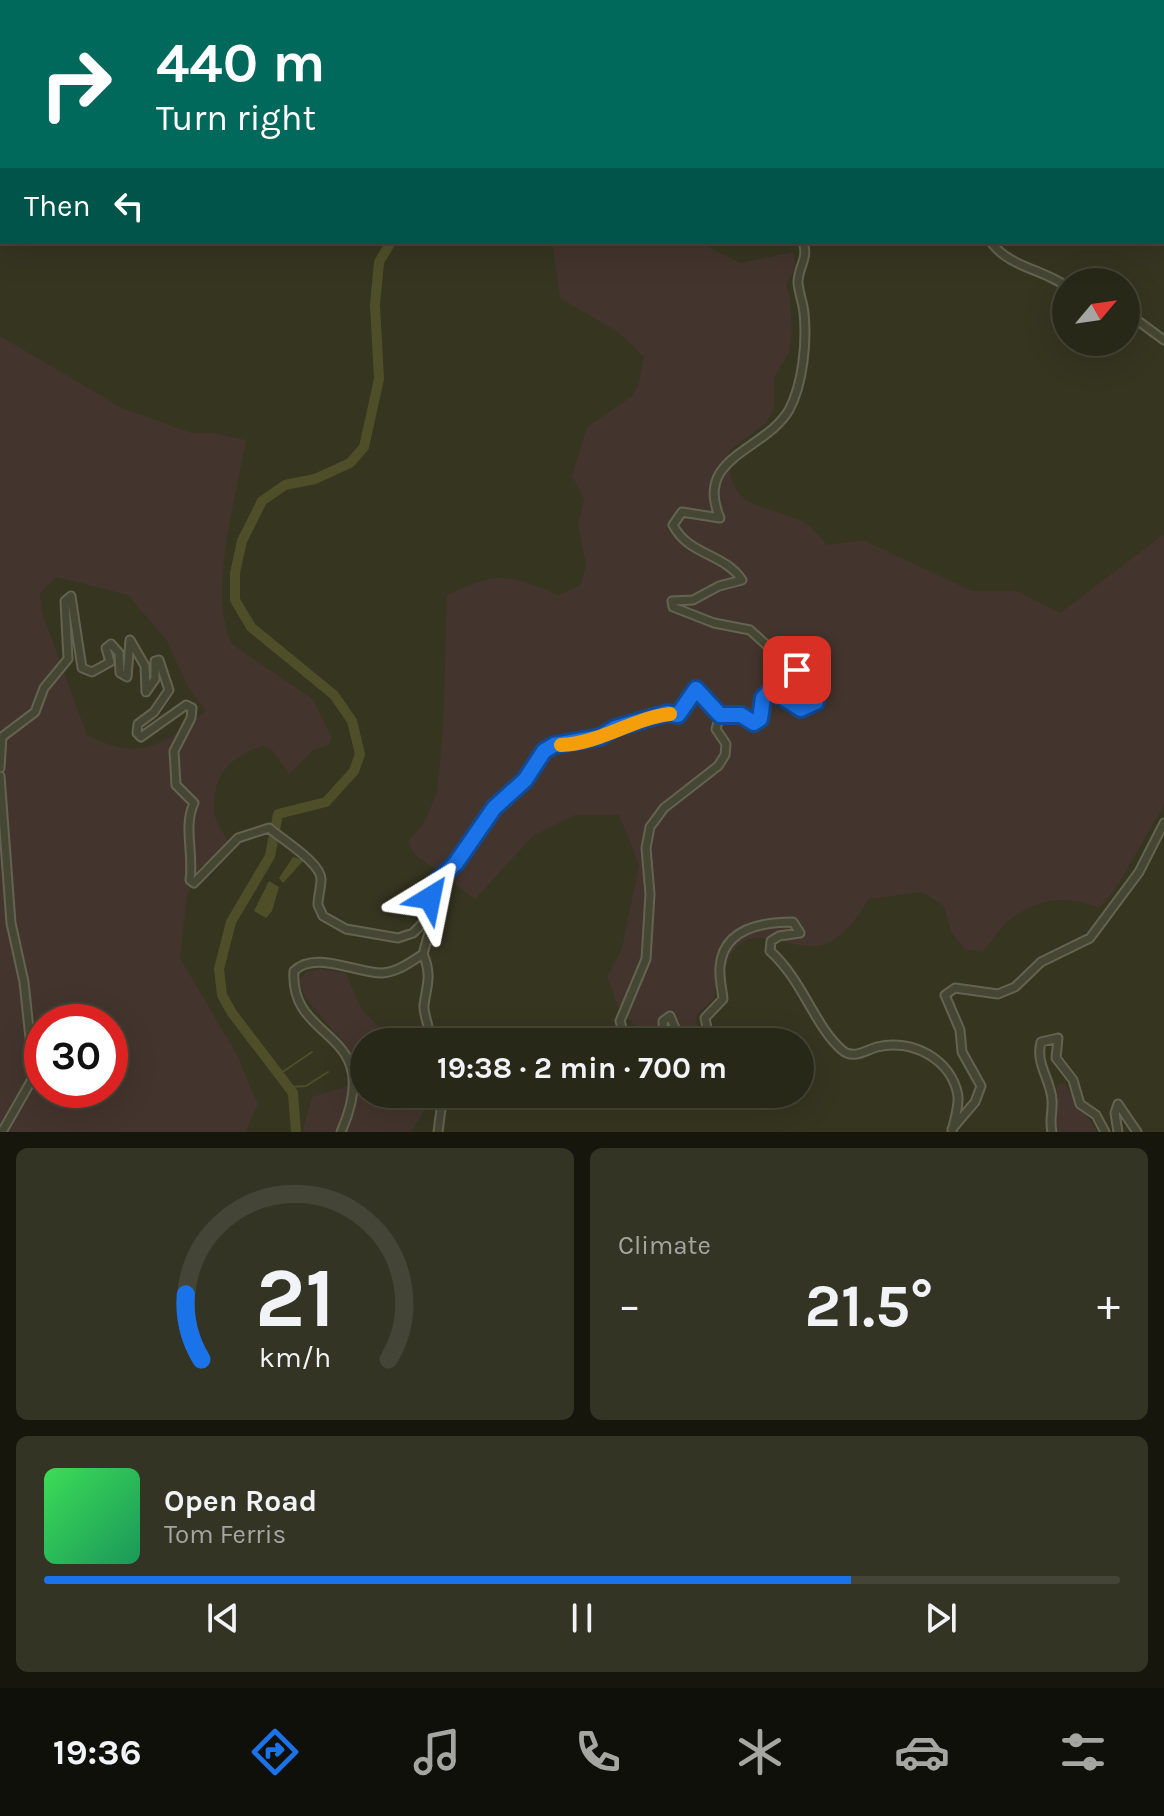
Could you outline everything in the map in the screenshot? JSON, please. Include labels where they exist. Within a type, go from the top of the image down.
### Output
[{"type":"street","points":[[430,1028],[423,1008],[431,981],[423,954],[430,929],[426,920],[431,887],[456,863],[494,808],[525,780],[544,751],[554,745],[600,737],[615,728],[667,713],[678,715],[696,689],[720,715],[741,715],[758,723],[763,698],[771,690],[801,709],[816,702],[817,691],[796,673],[802,669],[816,670],[820,667],[816,659],[793,647],[773,651],[750,630],[714,623],[673,607],[672,601],[693,600],[719,586],[742,580],[730,565],[690,547],[673,525],[682,512],[687,511],[718,520],[713,486],[721,470],[748,445],[763,439],[790,408],[804,357],[804,319],[798,281],[807,256],[804,244]]},
{"type":"street","points":[[993,244],[1005,257],[1022,267],[1041,271],[1052,278]]},
{"type":"street","points":[[1140,322],[1164,340]]},
{"type":"street","points":[[0,768],[2,737],[35,712],[44,688],[68,659],[65,601],[71,596],[82,668],[92,672],[110,662],[106,648],[111,644],[119,653],[120,673],[127,677],[130,640],[145,666],[146,692],[155,679],[155,661],[159,660],[165,668],[169,690],[154,712],[138,724],[137,733],[141,737],[186,705],[192,708],[191,718],[174,751],[176,785],[194,803],[187,818],[193,856],[190,880],[194,883],[238,838],[269,828],[317,865],[321,877],[318,905],[331,923],[398,938],[413,933],[426,920]]},
{"type":"street","points":[[622,1028],[620,1021],[646,959],[650,894],[646,848],[650,827],[664,808],[718,766],[725,755],[726,744],[716,729],[720,715]]},
{"type":"street","points":[[0,776],[11,923],[24,982],[34,1076],[2,1132]]},
{"type":"street","points":[[952,1131],[975,1102],[981,1086],[962,1052],[960,1030],[945,995],[955,988],[985,994],[1015,987],[1041,962],[1090,938],[1139,872],[1164,823]]},
{"type":"street","points":[[707,1028],[705,1018],[723,999],[719,970],[721,957],[731,943],[751,925],[793,922],[800,933],[779,936],[771,941],[770,951],[793,976],[832,1037],[844,1052],[854,1055],[896,1044],[925,1052],[942,1063],[957,1093],[952,1131]]},
{"type":"street","points":[[341,1132],[351,1109],[356,1077],[343,1051],[297,1000],[294,971],[306,963],[382,973],[399,969],[423,954]]},
{"type":"street","points":[[663,1028],[663,1021],[670,1016],[675,1028]]},
{"type":"street","points":[[1052,1132],[1049,1119],[1052,1098],[1041,1073],[1039,1049],[1041,1042],[1058,1038],[1056,1058],[1073,1080],[1080,1104],[1096,1115],[1105,1132]]},
{"type":"street","points":[[1118,1132],[1115,1113],[1118,1104],[1137,1132]]},
{"type":"street","points":[[438,1132],[441,1108]]},
{"type":"shaded area","points":[[552,244],[702,244],[740,263],[793,252],[796,267],[786,285],[790,297],[792,332],[789,352],[774,379],[774,409],[766,423],[729,451],[734,485],[750,502],[805,523],[827,545],[863,540],[972,591],[1017,591],[1060,613],[1164,534],[1164,805],[1115,890],[1099,908],[1057,900],[1026,909],[1011,918],[982,951],[965,950],[951,932],[944,906],[922,892],[869,899],[843,933],[821,945],[761,938],[740,944],[717,980],[714,999],[696,1015],[698,1028],[682,1028],[674,1012],[667,1012],[657,1028],[637,1028],[619,1009],[607,977],[622,948],[639,865],[619,815],[575,815],[533,836],[475,899],[415,855],[408,842],[425,821],[437,792],[443,729],[447,595],[477,582],[502,578],[527,582],[558,595],[581,585],[586,565],[578,525],[584,499],[572,476],[587,427],[631,397],[638,386],[644,357],[618,332],[560,298]]},
{"type":"shaded area","points":[[0,336],[122,408],[192,433],[213,433],[246,440],[226,545],[222,600],[225,625],[233,645],[313,699],[332,738],[329,745],[313,750],[289,774],[272,750],[263,746],[242,755],[226,768],[217,786],[214,814],[230,845],[201,866],[187,896],[180,958],[236,1053],[258,1104],[246,1132],[0,1132]],"holes":[[[57,577],[128,595],[167,641],[187,686],[206,711],[164,741],[136,748],[105,743],[87,735],[42,612],[40,593]]]},
{"type":"shaded area","points":[[293,857],[304,860],[283,883],[279,878]]},
{"type":"shaded area","points":[[269,881],[279,887],[272,911],[266,918],[254,911]]},
{"type":"shaded area","points":[[321,969],[346,973],[361,1009],[381,1028],[350,1028],[350,1056],[344,1044],[306,999],[299,981],[306,972]]},
{"type":"shaded area","points":[[1064,1083],[1098,1132],[1058,1132],[1055,1117],[1057,1085]]},
{"type":"shaded area","points":[[350,1085],[350,1108],[426,1108],[411,1132],[302,1132],[312,1097]]},
{"type":"waterway","points":[[296,1132],[293,1093],[232,1013],[222,995],[219,969],[231,922],[270,856],[278,814],[326,802],[354,771],[360,754],[352,721],[334,695],[251,627],[235,600],[235,573],[242,541],[262,501],[285,485],[315,479],[350,463],[364,447],[379,379],[375,305],[379,262],[390,244]]},
{"type":"waterway","points":[[281,1073],[312,1052]]},
{"type":"waterway","points":[[289,1087],[306,1086],[328,1072]]},
{"type":"slow traffic","points":[[561,745],[600,737],[615,728],[670,714]]},
{"type":"route","points":[[430,898],[431,887],[456,863],[494,808],[525,780],[533,763],[544,751],[554,745],[600,737],[615,728],[667,713],[678,715],[696,689],[720,715],[741,715],[754,723],[758,723],[763,698],[771,690],[801,709],[811,706],[816,702],[817,691],[796,673],[797,670]]}]
